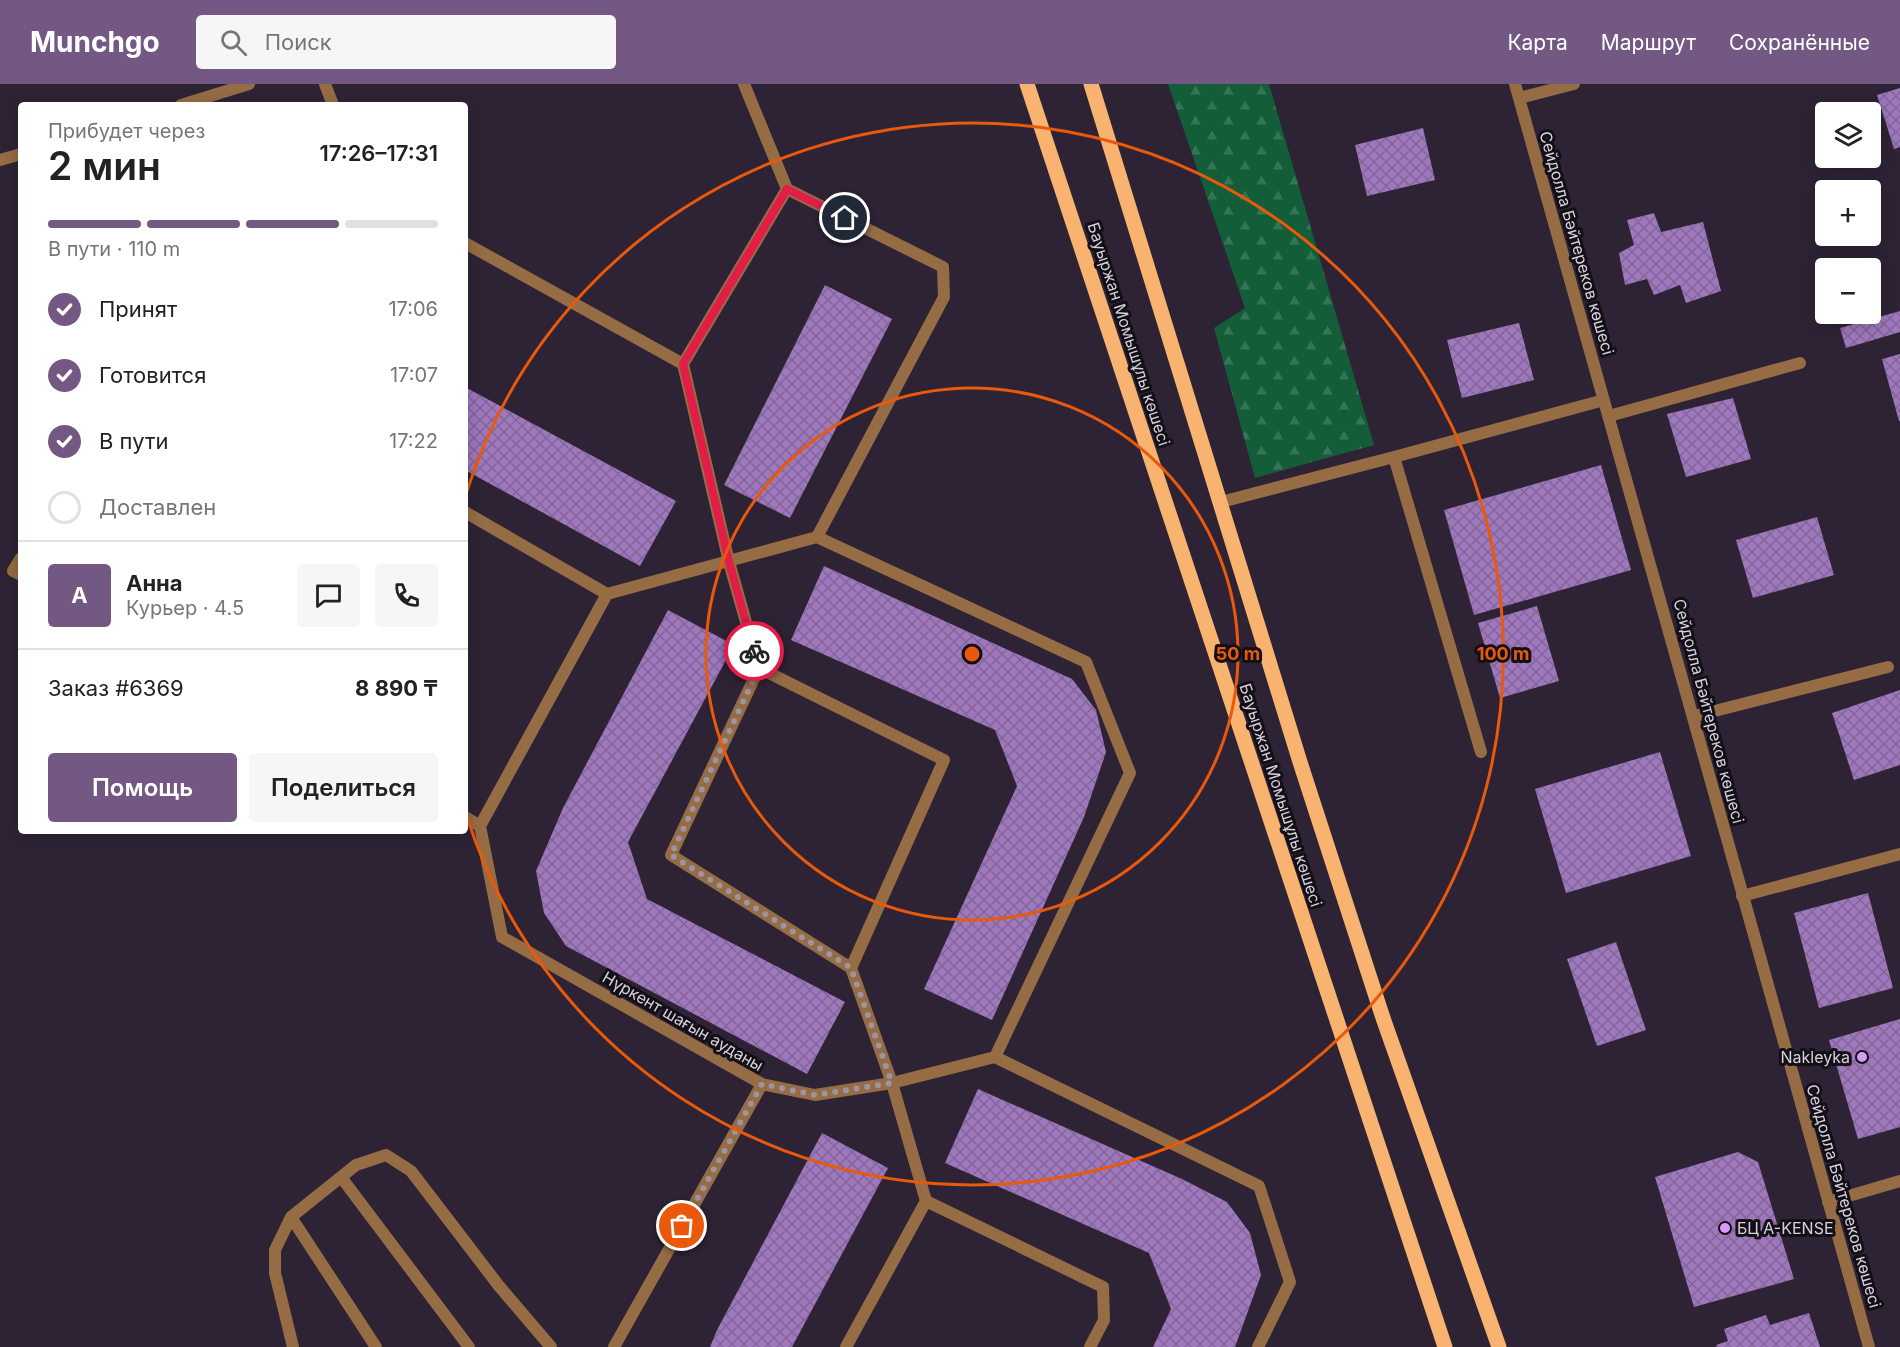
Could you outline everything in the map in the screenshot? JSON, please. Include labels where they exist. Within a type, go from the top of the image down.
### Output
[{"type":"main road","name":"Бауыржан Момышұлы көшесі","points":[[1027,84],[1445,1347]]},
{"type":"main road","name":"Бауыржан Момышұлы көшесі","points":[[1090,84],[1300,762],[1383,1018],[1499,1347]]},
{"type":"main road","points":[[1492,1328],[1505,1347]]},
{"type":"street","points":[[191,102],[249,84]]},
{"type":"street","points":[[325,84],[332,102]]},
{"type":"street","points":[[744,84],[787,189],[943,267],[945,297],[817,537]]},
{"type":"street","name":"Сейдолла Бәйтереков көшесі","points":[[1515,84],[1695,716],[1742,896],[1869,1347]]},
{"type":"street","points":[[1520,98],[1575,84]]},
{"type":"street","points":[[0,160],[18,155]]},
{"type":"street","points":[[787,189],[683,364],[729,562],[759,668],[671,855],[851,968],[892,1083],[926,1201],[846,1347]]},
{"type":"street","points":[[468,245],[683,364]]},
{"type":"street","points":[[1609,416],[1800,363]]},
{"type":"street","points":[[1221,502],[1604,400]]},
{"type":"street","points":[[1394,457],[1481,752]]},
{"type":"street","points":[[468,514],[607,594],[817,537],[1086,662],[1130,773],[995,1057]]},
{"type":"street","points":[[18,563],[13,571],[18,574]]},
{"type":"street","points":[[468,819],[480,826],[607,594]]},
{"type":"street","points":[[1695,716],[1888,667]]},
{"type":"street","points":[[759,668],[944,760],[851,968]]},
{"type":"street","name":"Нүркент шағын ауданы","points":[[480,826],[501,937],[762,1084],[614,1347]]},
{"type":"street","points":[[1742,896],[1900,854]]},
{"type":"street","points":[[762,1084],[815,1095],[892,1083],[995,1057],[1259,1186],[1290,1282],[1258,1347]]},
{"type":"street","points":[[293,1347],[275,1273],[275,1250],[291,1217],[356,1165],[386,1155],[411,1171],[498,1286],[551,1347]]},
{"type":"street","points":[[341,1177],[469,1347]]},
{"type":"street","points":[[1828,1202],[1900,1181]]},
{"type":"street","points":[[926,1201],[1103,1287],[1104,1320],[1090,1347]]},
{"type":"street","points":[[291,1217],[376,1347]]},
{"type":"green space","points":[[1168,84],[1269,84],[1374,445],[1255,478],[1214,328],[1245,308]]},
{"type":"building","points":[[1900,88],[1900,147],[1894,149],[1877,95]]},
{"type":"building","points":[[1423,128],[1435,180],[1367,196],[1355,145]]},
{"type":"building","points":[[1654,213],[1661,232],[1703,222],[1721,291],[1686,303],[1680,285],[1654,295],[1647,279],[1625,285],[1619,253],[1634,245],[1627,220]]},
{"type":"building","points":[[825,285],[892,319],[790,518],[724,485]]},
{"type":"building","points":[[1900,311],[1900,332],[1846,348],[1840,328],[1854,324],[1881,324],[1881,316]]},
{"type":"building","points":[[1519,323],[1534,380],[1462,398],[1447,340]]},
{"type":"building","points":[[1900,354],[1900,421],[1899,421],[1882,359]]},
{"type":"building","points":[[468,389],[676,501],[640,566],[468,472]]},
{"type":"building","points":[[1733,398],[1751,459],[1686,477],[1667,414]]},
{"type":"building","points":[[1601,465],[1631,570],[1474,615],[1444,510]]},
{"type":"building","points":[[1817,517],[1834,575],[1753,598],[1736,540]]},
{"type":"building","points":[[824,566],[1072,679],[1096,710],[1106,752],[1084,817],[992,1020],[924,989],[1017,786],[995,730],[791,640]]},
{"type":"building","points":[[1537,606],[1559,681],[1500,698],[1478,623]]},
{"type":"building","points":[[668,610],[734,645],[628,842],[647,899],[845,1002],[807,1074],[566,946],[544,913],[536,871],[563,808]]},
{"type":"building","points":[[1900,690],[1900,765],[1854,780],[1832,713]]},
{"type":"building","points":[[1660,752],[1691,856],[1566,893],[1535,789]]},
{"type":"building","points":[[1868,893],[1893,988],[1819,1008],[1794,913]]},
{"type":"building","points":[[1616,942],[1646,1030],[1597,1046],[1567,959]]},
{"type":"building","points":[[1900,1019],[1900,1127],[1858,1139],[1829,1040]]},
{"type":"building","points":[[978,1089],[1182,1179],[1227,1202],[1250,1233],[1261,1275],[1235,1347],[1153,1347],[1171,1309],[1149,1253],[945,1163]]},
{"type":"building","points":[[822,1133],[888,1168],[792,1347],[710,1347],[717,1330]]},
{"type":"building","name":"БЦ A-KENSE","points":[[1738,1152],[1758,1162],[1794,1279],[1694,1307],[1655,1177]]},
{"type":"building","points":[[1809,1313],[1820,1347],[1717,1347],[1716,1345],[1728,1341],[1724,1329],[1766,1315],[1770,1325]]},
{"type":"way so far","points":[[682,1226],[762,1084],[815,1095],[892,1083],[851,968],[671,855],[759,668],[754,651]]},
{"type":"place","name":"Nakleyka","points":[[1862,1057]]},
{"type":"place","name":"БЦ A-KENSE","points":[[1725,1228]]},
{"type":"route","points":[[754,651],[729,562],[683,364],[787,189],[845,218]]}]
